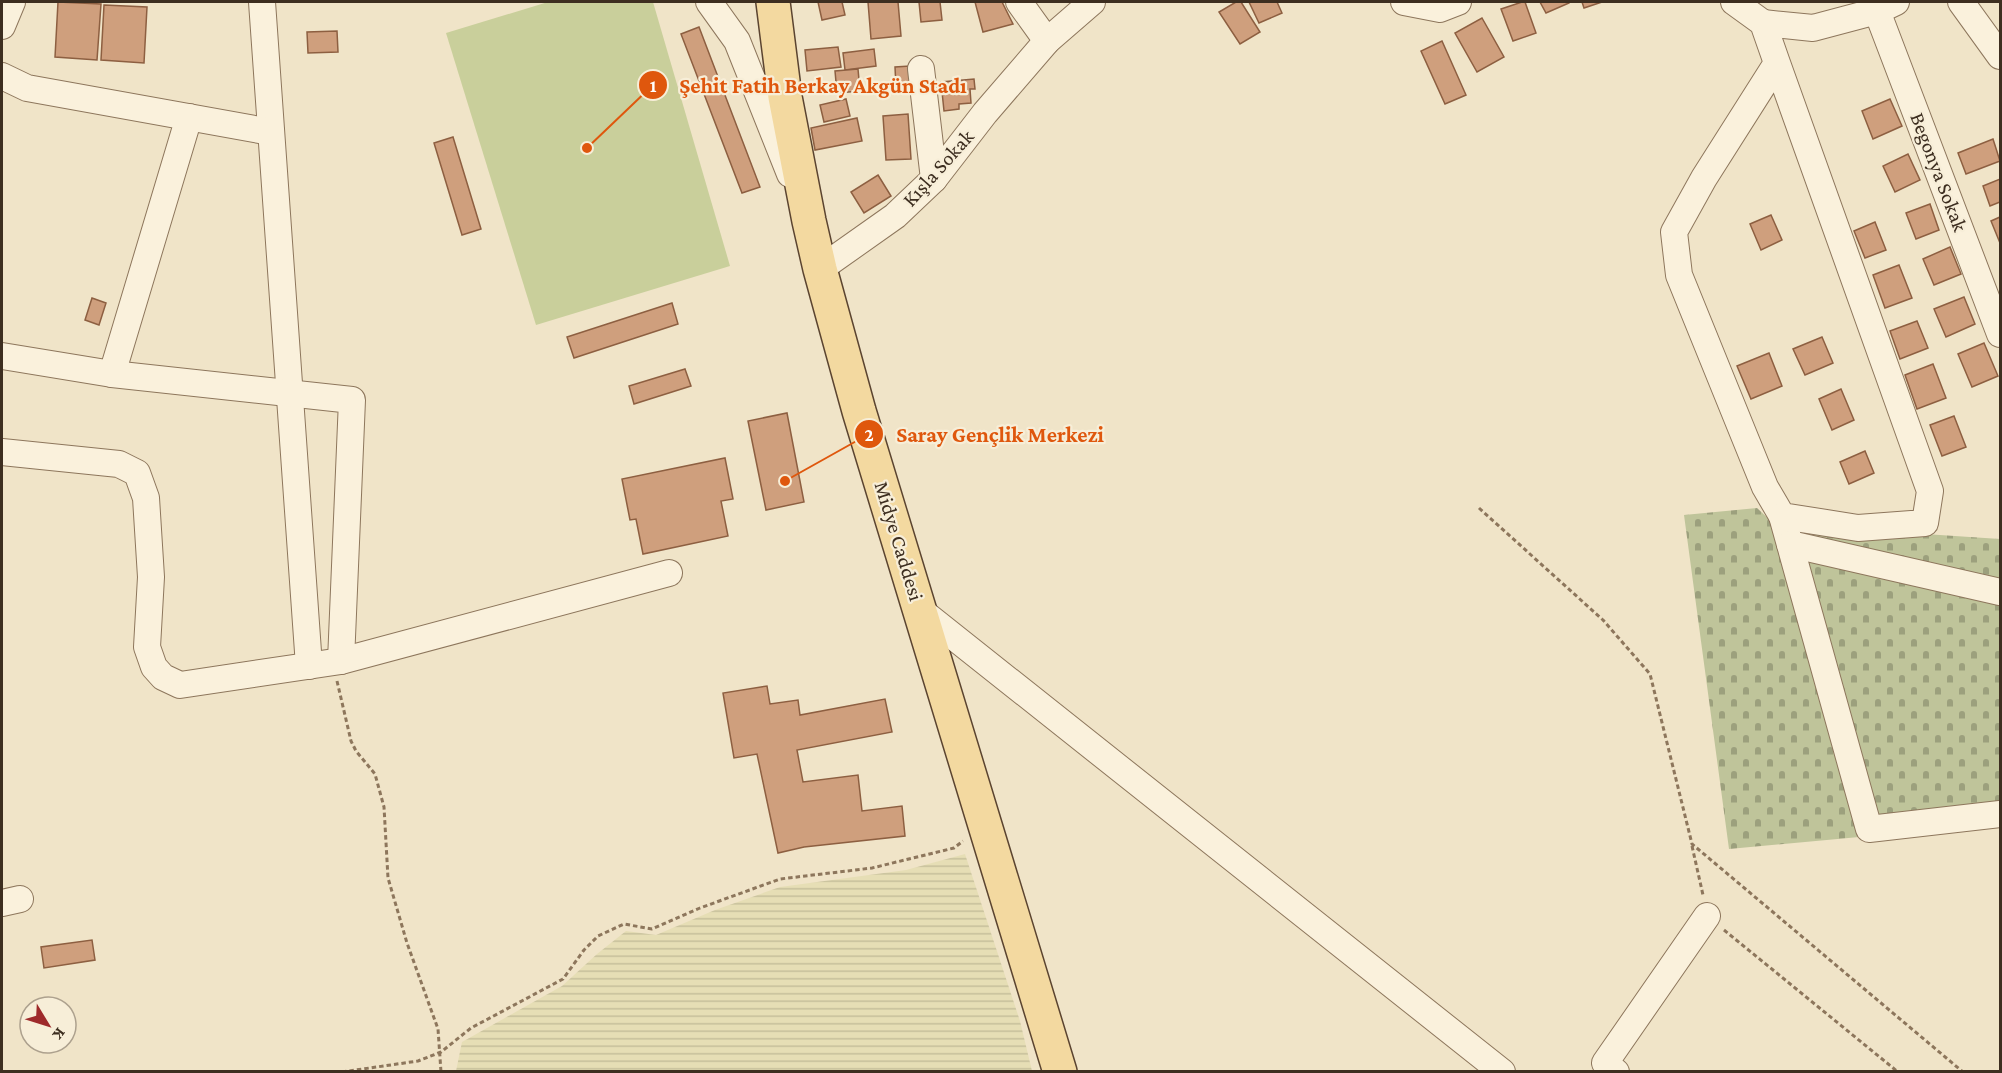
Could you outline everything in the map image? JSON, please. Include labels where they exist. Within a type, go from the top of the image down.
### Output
[{"type":"main road","name":"Midye Caddesi","points":[[773,2],[785,97],[820,269],[859,411],[1060,1071]]},
{"type":"street","points":[[2,26],[12,2]]},
{"type":"street","points":[[262,2],[289,393],[327,663]]},
{"type":"street","points":[[709,2],[737,41],[809,221]]},
{"type":"street","points":[[1019,2],[1047,41]]},
{"type":"street","name":"Kışla Sokak","points":[[820,269],[895,216],[934,179],[985,113],[1047,41],[1092,2]]},
{"type":"street","points":[[1405,2],[1440,9],[1458,2]]},
{"type":"street","points":[[1734,2],[1763,23],[1813,28],[1887,6]]},
{"type":"street","points":[[1961,2],[2001,56]]},
{"type":"street","name":"Begonya Sokak","points":[[1887,6],[2001,334]]},
{"type":"street","points":[[1763,23],[1930,491],[1925,523],[1858,528],[1782,516]]},
{"type":"street","points":[[1777,63],[1704,178],[1674,232],[1679,275],[1765,487],[1782,516],[1869,829],[2001,814]]},
{"type":"street","points":[[921,69],[934,179]]},
{"type":"street","points":[[2,76],[27,88],[272,132]]},
{"type":"street","points":[[112,374],[189,117]]},
{"type":"street","points":[[2,356],[112,374],[352,400],[327,663]]},
{"type":"street","points":[[2,452],[119,464],[137,473],[146,498],[151,577],[147,647],[154,667],[163,677],[180,685],[327,663],[669,573]]},
{"type":"street","points":[[1790,544],[2001,592]]},
{"type":"street","points":[[920,610],[1502,1071]]},
{"type":"street","points":[[1616,1071],[1605,1063],[1707,916]]},
{"type":"path","points":[[1479,508],[1603,620],[1650,674],[1692,844],[1707,916],[1898,1071]]},
{"type":"path","points":[[327,663],[339,689],[351,741],[356,751],[375,774],[384,807],[388,878],[407,943],[438,1029],[441,1071]]},
{"type":"path","points":[[342,1071],[418,1061],[441,1052],[471,1028],[563,979],[584,950],[598,936],[624,924],[652,929],[700,908],[780,879],[872,867],[954,848],[986,822]]},
{"type":"path","points":[[1692,844],[1963,1071]]},
{"type":"shaded area","points":[[965,854],[1020,1021],[1032,1071],[456,1071],[462,1042],[562,986],[626,931],[656,935],[715,910],[780,887],[906,870]]},
{"type":"green space","points":[[548,2],[653,2],[730,266],[536,325],[446,33]]},
{"type":"green space","points":[[1757,508],[1774,524],[2000,539],[2000,824],[1729,849],[1684,515]]},
{"type":"building","points":[[58,2],[101,4],[97,60],[55,57]]},
{"type":"building","points":[[818,2],[842,2],[845,15],[822,20]]},
{"type":"building","points":[[868,2],[898,2],[901,36],[871,39]]},
{"type":"building","points":[[919,2],[940,2],[942,20],[921,22]]},
{"type":"building","points":[[975,2],[1002,2],[1013,24],[983,32]]},
{"type":"building","points":[[1236,2],[1241,2],[1260,32],[1240,44],[1219,12]]},
{"type":"building","points":[[1249,2],[1277,2],[1282,13],[1259,23]]},
{"type":"building","points":[[1525,2],[1536,33],[1513,41],[1501,9]]},
{"type":"building","points":[[1540,2],[1569,2],[1569,3],[1546,13]]},
{"type":"building","points":[[1582,2],[1602,2],[1584,8]]},
{"type":"building","points":[[104,5],[147,7],[144,63],[101,60]]},
{"type":"building","points":[[1482,18],[1504,57],[1477,72],[1455,33]]},
{"type":"building","points":[[699,27],[760,187],[742,193],[681,34]]},
{"type":"building","points":[[337,31],[338,52],[308,53],[307,32]]},
{"type":"building","points":[[1442,41],[1466,95],[1445,104],[1421,51]]},
{"type":"building","points":[[838,47],[841,67],[807,71],[805,50]]},
{"type":"building","points":[[874,49],[876,66],[845,70],[843,53]]},
{"type":"building","points":[[910,66],[912,87],[896,88],[895,67]]},
{"type":"building","points":[[858,69],[860,91],[837,93],[835,71]]},
{"type":"building","points":[[974,79],[975,89],[970,89],[971,103],[959,104],[959,109],[944,111],[941,82]]},
{"type":"building","points":[[846,99],[850,116],[824,122],[820,105]]},
{"type":"building","points":[[1890,99],[1902,126],[1873,139],[1862,111]]},
{"type":"building","points":[[908,114],[911,159],[886,160],[883,116]]},
{"type":"building","points":[[857,118],[862,141],[815,150],[811,128]]},
{"type":"building","points":[[453,137],[481,229],[462,235],[434,143]]},
{"type":"building","points":[[1993,139],[2000,161],[1966,174],[1958,153]]},
{"type":"building","points":[[1908,154],[1920,180],[1895,192],[1883,166]]},
{"type":"building","points":[[878,175],[891,196],[864,213],[851,192]]},
{"type":"building","points":[[2000,179],[2000,202],[1990,206],[1983,186]]},
{"type":"building","points":[[1930,204],[1939,230],[1916,239],[1906,213]]},
{"type":"building","points":[[1771,215],[1782,240],[1761,250],[1750,224]]},
{"type":"building","points":[[2000,217],[2000,243],[1991,221]]},
{"type":"building","points":[[1875,222],[1886,250],[1865,258],[1854,231]]},
{"type":"building","points":[[1950,247],[1961,274],[1934,285],[1923,259]]},
{"type":"building","points":[[1899,265],[1912,298],[1885,308],[1873,275]]},
{"type":"building","points":[[1964,297],[1975,324],[1946,337],[1934,309]]},
{"type":"building","points":[[92,298],[106,303],[99,325],[85,320]]},
{"type":"building","points":[[672,303],[678,324],[574,358],[567,337]]},
{"type":"building","points":[[1917,321],[1928,348],[1900,359],[1890,331]]},
{"type":"building","points":[[1822,337],[1833,363],[1805,375],[1793,349]]},
{"type":"building","points":[[1984,343],[1998,376],[1972,387],[1958,354]]},
{"type":"building","points":[[1769,353],[1782,386],[1751,399],[1737,366]]},
{"type":"building","points":[[1933,364],[1946,398],[1917,409],[1905,375]]},
{"type":"building","points":[[685,369],[691,386],[634,404],[629,386]]},
{"type":"building","points":[[1841,389],[1854,420],[1832,430],[1819,399]]},
{"type":"building","points":[[787,413],[804,502],[766,510],[748,421]]},
{"type":"building","points":[[1954,416],[1966,447],[1942,456],[1930,425]]},
{"type":"building","points":[[1865,451],[1874,473],[1849,484],[1840,462]]},
{"type":"building","points":[[725,458],[733,499],[721,501],[728,536],[643,554],[636,519],[630,520],[622,479]]},
{"type":"building","points":[[767,686],[770,704],[798,700],[800,715],[885,699],[892,732],[797,750],[803,782],[858,775],[862,811],[902,806],[905,836],[804,847],[778,853],[757,754],[734,758],[723,693]]},
{"type":"building","points":[[92,940],[95,960],[44,968],[41,947]]},
{"type":"place","name":"Şehit Fatih Berkay Akgün Stadı","points":[[587,148]]},
{"type":"place","name":"Saray Gençlik Merkezi","points":[[785,481]]}]
